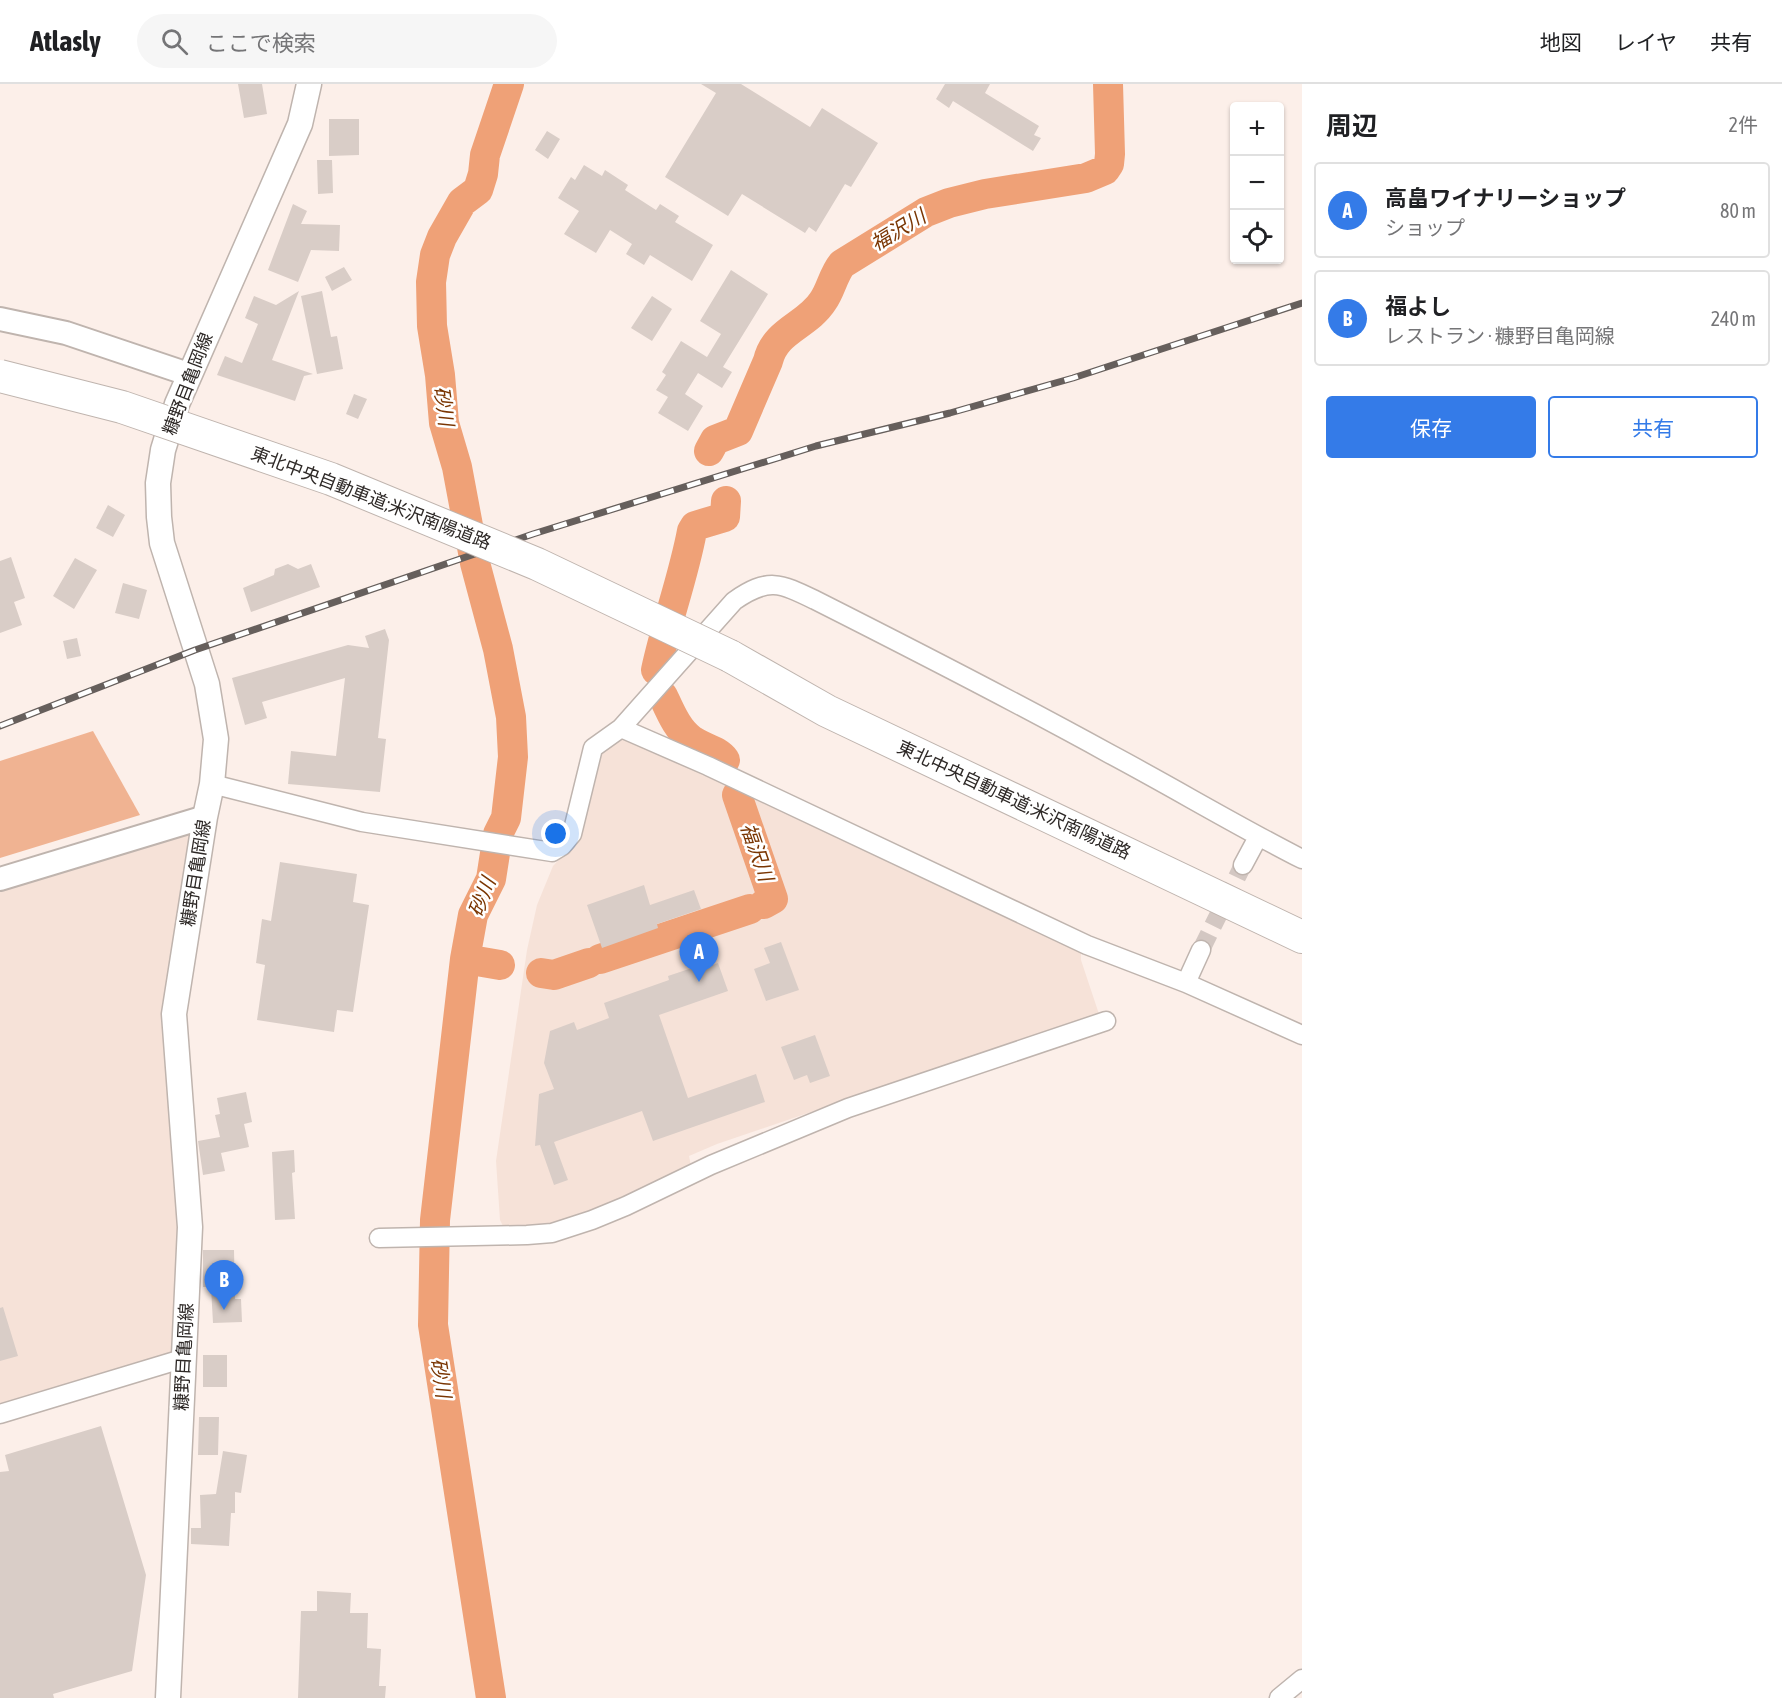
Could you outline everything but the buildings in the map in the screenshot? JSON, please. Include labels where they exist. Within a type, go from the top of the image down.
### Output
[{"type":"highway","name":"東北中央自動車道;米沢南陽道路","points":[[0,376],[122,407],[239,446],[331,479],[537,564],[730,656],[832,699],[1302,926]]},
{"type":"highway","name":"東北中央自動車道;米沢南陽道路","points":[[730,656],[827,711],[1302,937]]},
{"type":"main road","name":"糠野目亀岡線","points":[[168,1698],[190,1227],[174,1014],[205,817],[213,784],[216,739],[207,684],[162,543],[158,483],[163,450],[188,374],[300,124],[309,84]]},
{"type":"street","points":[[0,319],[66,333],[188,374]]},
{"type":"street","points":[[213,784],[362,822],[552,852],[562,846],[572,834],[593,748],[621,728],[734,601],[751,589],[763,585],[778,585],[795,590],[981,683],[1165,783],[1258,837],[1302,859]]},
{"type":"street","points":[[621,728],[719,771],[1087,945],[1185,983],[1302,1035]]},
{"type":"street","points":[[0,879],[205,817]]},
{"type":"street","points":[[1244,865],[1258,837]]},
{"type":"street","points":[[1185,983],[1201,950]]},
{"type":"street","points":[[379,1238],[552,1233],[626,1206],[711,1165],[848,1108],[1106,1020]]},
{"type":"street","points":[[0,1414],[185,1358]]},
{"type":"street","points":[[1279,1698],[1302,1679]]},
{"type":"shaded area","points":[[93,731],[140,815],[0,858],[0,761]]},
{"type":"shaded area","points":[[623,737],[990,909],[1081,948],[1081,960],[1100,1017],[966,1059],[717,1144],[689,1156],[691,1166],[586,1214],[559,1222],[504,1228],[500,1220],[496,1161],[527,950],[537,905],[553,866],[568,850],[598,751]]},
{"type":"shaded area","points":[[205,817],[174,1014],[185,1358],[0,1414],[0,879]]},
{"type":"waterway","name":"砂川","points":[[491,1698],[433,1325],[435,1220],[465,959],[473,915],[491,879],[498,834],[506,818],[513,757],[511,717],[498,649],[475,563],[457,467],[444,423],[440,375],[432,326],[431,282],[435,255],[442,237],[462,202],[478,190],[485,155],[509,84]]},
{"type":"waterway","name":"福沢川","points":[[709,451],[715,440],[738,431],[777,342],[816,309],[826,297],[842,264],[926,212],[949,203],[985,194],[1086,178],[1105,170],[1109,164],[1110,154],[1108,84]]},
{"type":"waterway","name":"福沢川","points":[[656,670],[692,531],[695,526],[725,517],[726,501]]},
{"type":"waterway","name":"福沢川","points":[[663,696],[675,720],[687,736],[696,743],[718,753],[725,760]]},
{"type":"waterway","name":"福沢川","points":[[737,795],[773,899],[764,904]]},
{"type":"waterway","name":"福沢川","points":[[600,959],[750,909]]},
{"type":"waterway","name":"福沢川","points":[[465,959],[500,965]]},
{"type":"waterway","name":"福沢川","points":[[541,973],[554,975],[589,963]]},
{"type":"tunnel","points":[[1201,950],[1243,865]]},
{"type":"railway","points":[[0,726],[195,650],[533,534],[816,446],[950,413],[1073,378],[1302,303]]},
{"type":"place","name":"高畠ワイナリーショップ","points":[[699,982]]},
{"type":"place","name":"福よし","points":[[224,1310]]}]
